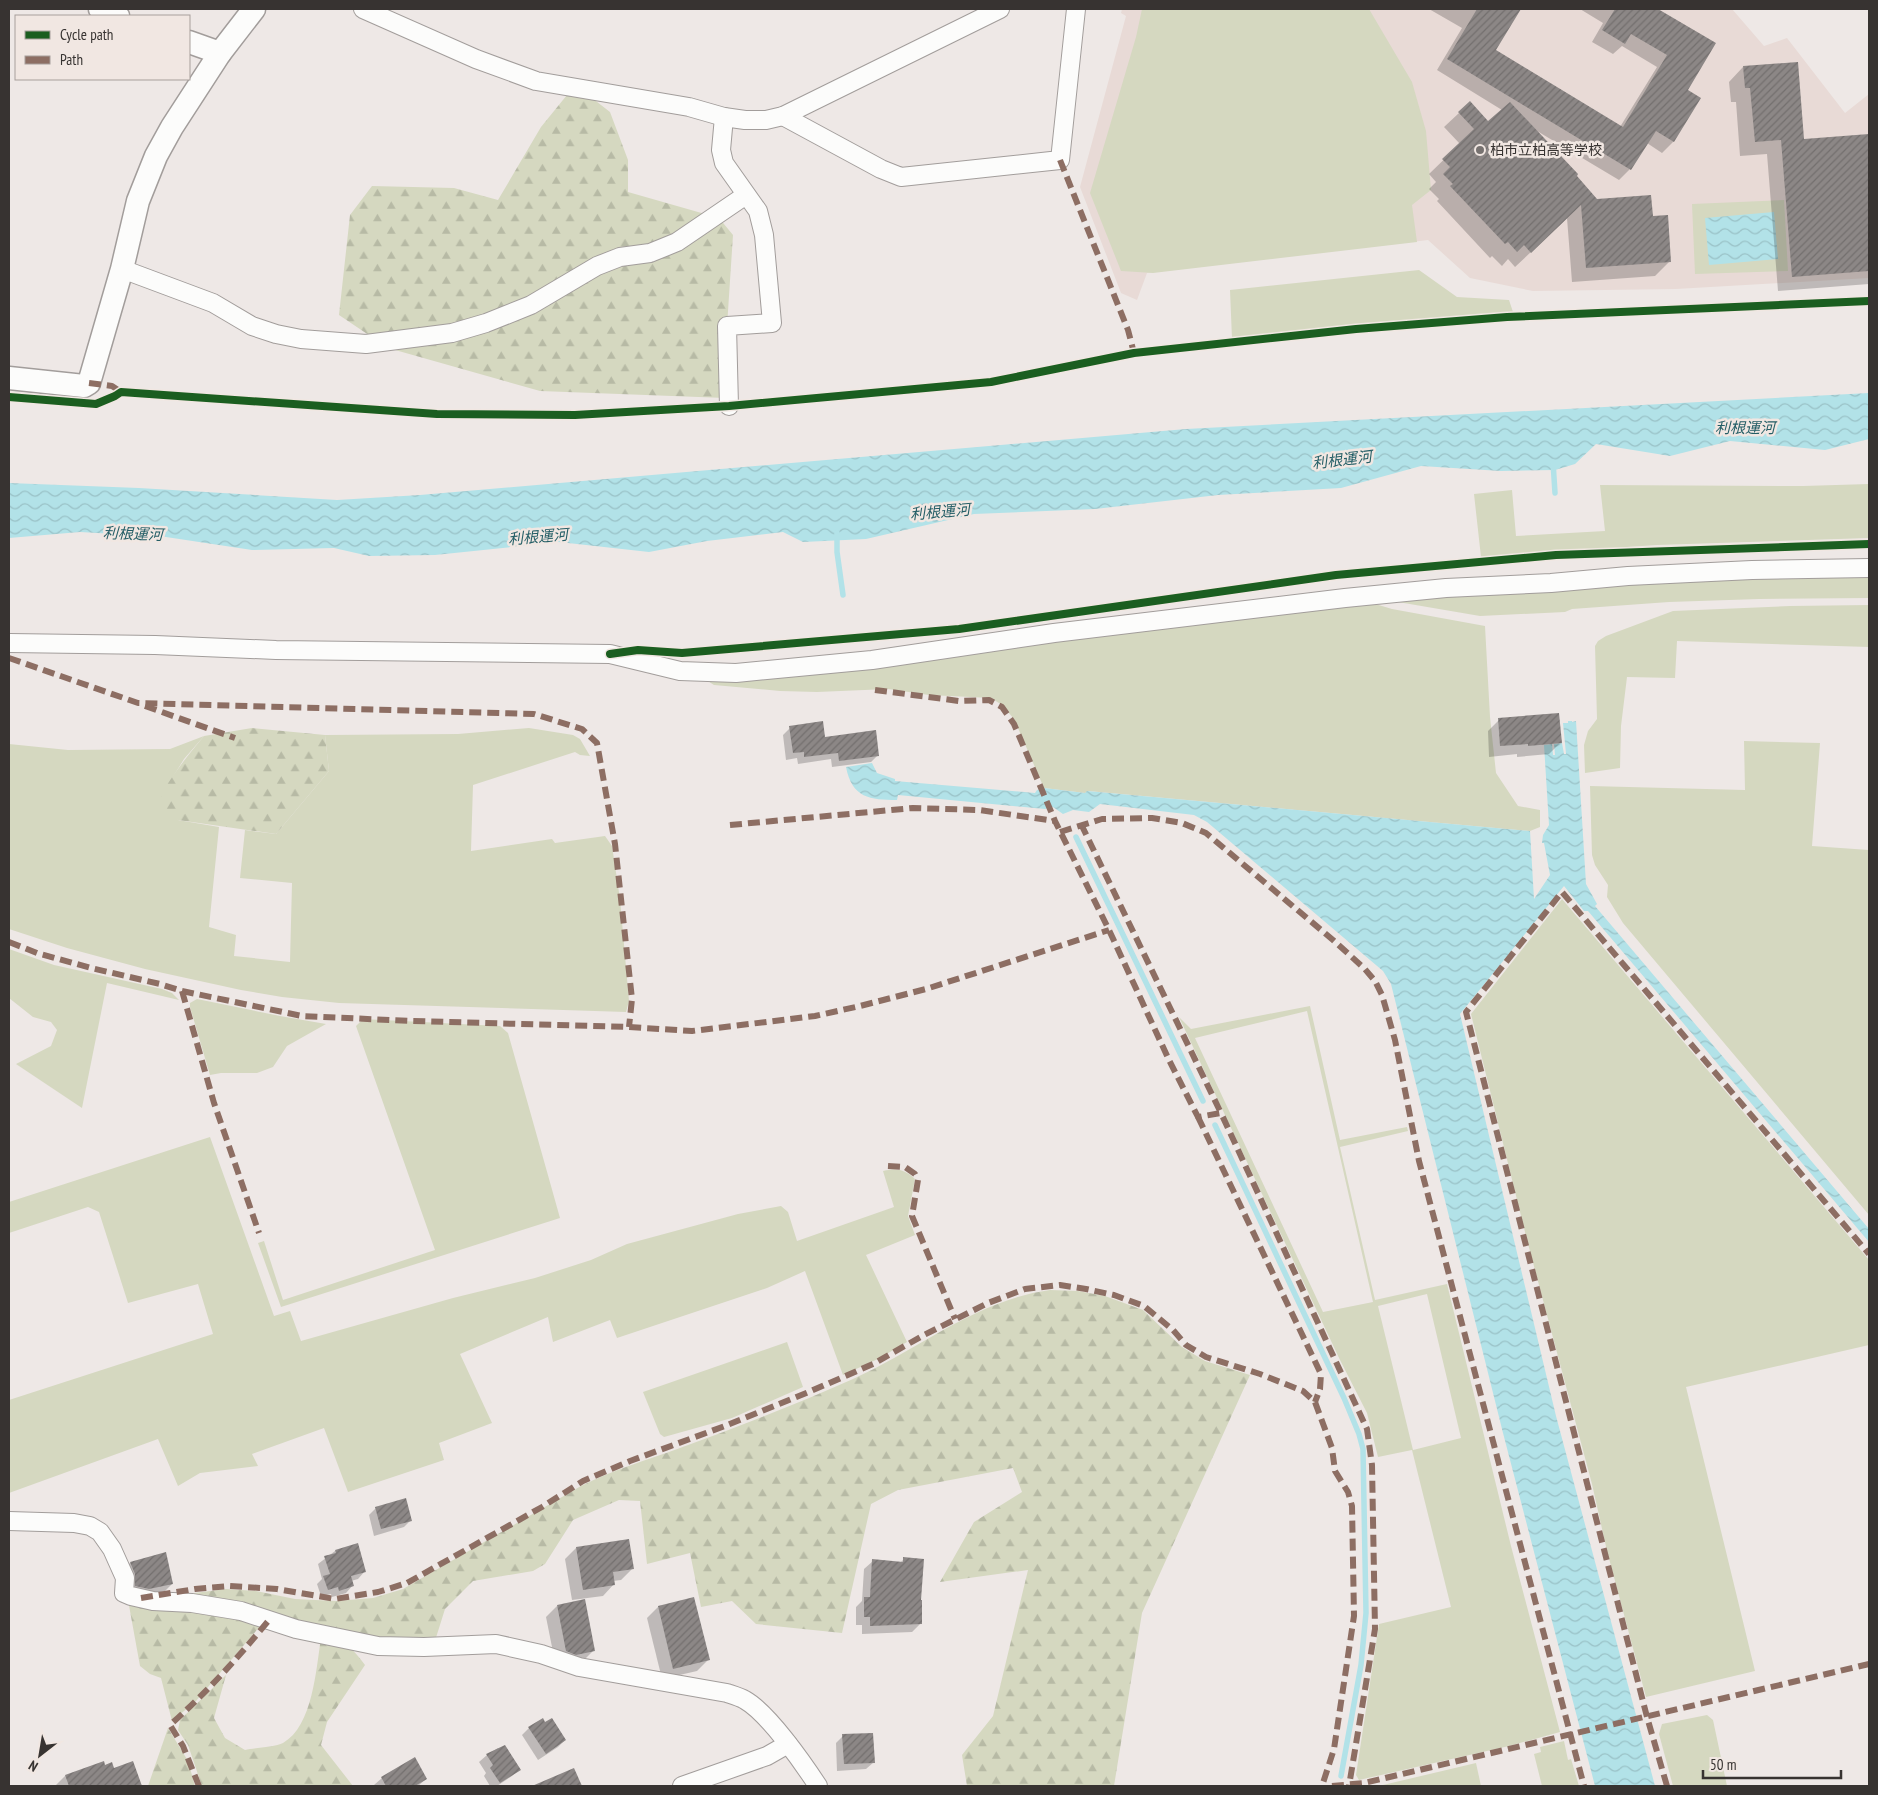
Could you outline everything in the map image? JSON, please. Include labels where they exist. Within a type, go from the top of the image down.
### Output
[{"type":"street","points":[[100,9],[115,15]]},
{"type":"street","points":[[9,378],[84,386],[89,383],[122,269],[138,201],[156,156],[172,127],[220,53],[254,9]]},
{"type":"street","points":[[363,9],[476,59],[536,81],[689,107],[724,118],[746,120],[766,120],[783,116],[1000,9]]},
{"type":"street","points":[[783,116],[881,169],[901,177],[1060,160],[1076,9]]},
{"type":"street","points":[[190,42],[220,53]]},
{"type":"street","points":[[724,118],[721,150],[724,162],[758,211],[764,235],[772,323],[727,326],[729,406]]},
{"type":"street","points":[[122,269],[212,303],[252,326],[276,334],[301,339],[366,344],[452,333],[486,323],[531,305],[597,266],[620,258],[650,253],[677,242],[746,195]]},
{"type":"street","points":[[9,643],[155,645],[276,650],[610,654],[680,671],[736,673],[872,660],[1054,633],[1436,589],[1551,583],[1638,575],[1752,570],[1869,568]]},
{"type":"street","points":[[9,1520],[74,1523],[90,1526],[100,1532],[112,1549],[124,1578],[124,1593],[131,1596],[153,1601],[192,1603],[241,1610],[296,1629],[378,1646],[424,1647],[496,1644],[541,1654],[579,1667],[727,1693],[745,1700],[759,1711],[788,1744],[818,1786]]},
{"type":"street","points":[[682,1786],[767,1756],[788,1744]]},
{"type":"shaded area","name":"柏市立柏高等学校","points":[[1122,9],[1732,9],[1764,46],[1787,38],[1845,113],[1869,94],[1869,278],[1676,289],[1533,291],[1470,278],[1428,240],[1147,273],[1137,300],[1121,293],[1080,187],[1126,16],[1121,13]]},
{"type":"green space","points":[[1142,9],[1369,9],[1412,82],[1426,131],[1431,190],[1412,205],[1417,242],[1153,273],[1121,271],[1090,193],[1136,37]]},
{"type":"green space","points":[[567,95],[592,98],[610,112],[628,160],[628,192],[719,218],[733,235],[726,342],[725,398],[540,391],[388,348],[339,315],[350,215],[372,186],[454,188],[498,200],[541,127]]},
{"type":"green space","points":[[1784,200],[1788,271],[1695,274],[1692,204]]},
{"type":"green space","points":[[1419,270],[1457,297],[1509,300],[1513,312],[1363,324],[1232,339],[1230,290]]},
{"type":"green space","points":[[1869,484],[1869,538],[1657,545],[1481,557],[1474,494],[1512,490],[1516,536],[1605,531],[1600,485],[1803,486]]},
{"type":"green space","points":[[1869,573],[1869,598],[1669,602],[1572,609],[1565,612],[1480,616],[1398,602],[1397,600],[1443,593]]},
{"type":"green space","points":[[1372,603],[1392,609],[1485,626],[1490,717],[1496,773],[1518,806],[1540,810],[1540,827],[1530,831],[1044,788],[1014,719],[1002,705],[991,698],[929,695],[888,689],[817,692],[780,691],[714,685],[703,678]]},
{"type":"green space","points":[[1869,605],[1869,647],[1677,641],[1675,678],[1627,677],[1621,726],[1620,768],[1585,773],[1584,745],[1588,731],[1597,719],[1595,646],[1598,641],[1606,636],[1673,611]]},
{"type":"green space","points":[[252,728],[325,735],[329,771],[276,834],[178,820],[162,808],[161,800],[167,786],[179,767],[204,736]]},
{"type":"green space","points":[[529,728],[573,735],[580,739],[590,756],[580,755],[575,752],[473,785],[471,851],[552,839],[555,843],[605,836],[612,846],[620,899],[629,1001],[626,1012],[339,1003],[282,997],[145,969],[67,948],[9,929],[9,744],[68,750],[170,749],[204,736],[184,759],[171,780],[178,820],[219,827],[209,927],[236,935],[234,956],[290,962],[292,883],[240,878],[245,830],[276,834],[329,771],[325,735],[458,734]]},
{"type":"green space","points":[[1744,741],[1820,743],[1812,846],[1869,850],[1869,1215],[1623,923],[1607,897],[1608,885],[1595,865],[1592,855],[1590,786],[1745,790]]},
{"type":"green space","points":[[1562,899],[1869,1260],[1869,1345],[1686,1387],[1755,1671],[1646,1697],[1527,1240],[1471,1014]]},
{"type":"green space","points":[[9,949],[54,965],[162,989],[172,993],[179,1000],[107,983],[82,1108],[16,1064],[51,1046],[57,1030],[51,1022],[33,1017],[9,998]]},
{"type":"green space","points":[[197,999],[326,1024],[287,1046],[273,1067],[257,1073],[221,1073],[210,1075],[190,1007],[190,1003]]},
{"type":"green space","points":[[1310,1006],[1340,1140],[1407,1127],[1408,1131],[1340,1147],[1375,1300],[1447,1284],[1511,1546],[1560,1732],[1509,1746],[1359,1780],[1356,1775],[1379,1624],[1451,1607],[1412,1450],[1378,1457],[1367,1413],[1340,1360],[1179,1017],[1191,1029]],"holes":[[[1307,1011],[1373,1302],[1323,1312],[1195,1038]],[[1427,1294],[1461,1438],[1413,1450],[1378,1306]]]},
{"type":"green space","points":[[363,1019],[500,1026],[508,1033],[560,1218],[281,1307],[258,1243],[264,1241],[283,1300],[435,1250],[356,1026]]},
{"type":"green space","points":[[210,1137],[274,1316],[290,1311],[301,1341],[453,1298],[535,1278],[591,1260],[627,1244],[738,1214],[781,1206],[788,1212],[797,1241],[894,1207],[883,1171],[896,1170],[904,1171],[915,1179],[908,1216],[915,1235],[866,1255],[907,1342],[878,1359],[843,1375],[805,1271],[767,1288],[617,1338],[610,1320],[553,1342],[548,1317],[460,1354],[492,1423],[439,1443],[444,1460],[348,1492],[324,1428],[252,1454],[258,1466],[200,1473],[178,1486],[158,1439],[9,1493],[9,1400],[213,1334],[198,1284],[128,1303],[99,1212],[88,1207],[9,1233],[9,1202]]},
{"type":"green space","points":[[1050,1290],[1078,1291],[1105,1296],[1143,1310],[1182,1347],[1205,1361],[1250,1375],[1142,1613],[1114,1786],[967,1786],[962,1755],[993,1716],[1028,1570],[940,1582],[974,1522],[1022,1492],[1013,1468],[898,1490],[871,1504],[842,1633],[756,1624],[732,1601],[701,1607],[690,1553],[647,1564],[640,1501],[619,1500],[573,1520],[545,1564],[533,1571],[473,1581],[445,1609],[434,1644],[394,1644],[155,1598],[226,1589],[256,1591],[295,1599],[336,1601],[373,1598],[403,1589],[593,1480],[745,1424],[853,1379],[949,1327],[998,1304],[1023,1295]]},
{"type":"green space","points":[[787,1342],[803,1387],[732,1418],[664,1437],[660,1434],[643,1392]]},
{"type":"green space","points":[[128,1600],[182,1607],[262,1624],[196,1701],[172,1721],[161,1678],[150,1674],[140,1666]]},
{"type":"green space","points":[[321,1638],[336,1641],[347,1646],[356,1653],[365,1665],[327,1722],[321,1745],[353,1786],[202,1786],[188,1745],[178,1730],[180,1720],[226,1675],[214,1718],[225,1738],[245,1750],[283,1743],[293,1735],[301,1724],[307,1710],[315,1680]]},
{"type":"green space","points":[[1707,1715],[1713,1720],[1727,1786],[1673,1786],[1659,1734],[1662,1724]]},
{"type":"green space","points":[[168,1728],[188,1761],[195,1786],[148,1786]]},
{"type":"green space","points":[[1564,1741],[1568,1760],[1571,1759],[1579,1786],[1542,1786],[1534,1754],[1541,1752],[1540,1747]]},
{"type":"green space","points":[[1476,1763],[1481,1786],[1383,1785]]},
{"type":"water","points":[[1774,212],[1778,259],[1709,265],[1705,218]]},
{"type":"water","name":"利根運河","points":[[1869,393],[1869,439],[1825,450],[1730,441],[1670,456],[1596,444],[1575,464],[1555,470],[1501,471],[1421,466],[1341,488],[1218,495],[1095,509],[974,514],[866,539],[803,542],[783,532],[707,541],[649,552],[559,542],[435,555],[369,556],[334,548],[252,550],[166,537],[80,532],[9,538],[9,483],[139,488],[337,500],[420,495],[1186,429]]},
{"type":"water","points":[[1568,721],[1576,721],[1586,884],[1597,904],[1595,906],[1869,1229],[1869,1242],[1588,911],[1584,911],[1564,886],[1460,1014],[1556,1416],[1655,1786],[1595,1786],[1503,1433],[1391,984],[1383,971],[1207,822],[1194,815],[1100,804],[1089,812],[1073,810],[1063,814],[1053,807],[1045,809],[898,795],[897,800],[878,799],[871,798],[858,791],[849,777],[846,767],[872,763],[877,773],[895,779],[895,781],[1035,793],[1037,790],[1044,788],[1085,793],[1087,791],[1530,831],[1534,899],[1550,875],[1544,843],[1542,843],[1543,835],[1549,825],[1544,745],[1552,744],[1553,755],[1555,755],[1554,744],[1562,743],[1564,754],[1566,754],[1563,723],[1568,723]]},
{"type":"building","name":"柏市立柏高等学校","points":[[1477,9],[1521,9],[1496,50],[1623,127],[1667,55],[1631,34],[1625,44],[1602,30],[1615,9],[1658,9],[1716,43],[1688,90],[1701,98],[1674,142],[1656,131],[1631,170],[1447,59]]},
{"type":"building","points":[[1798,62],[1804,139],[1869,134],[1869,271],[1792,277],[1781,140],[1755,142],[1750,88],[1745,88],[1743,66]]},
{"type":"building","points":[[1470,101],[1488,121],[1510,102],[1578,174],[1577,176],[1597,199],[1651,195],[1653,216],[1668,215],[1671,262],[1586,268],[1581,205],[1531,253],[1524,245],[1517,252],[1508,242],[1505,244],[1450,186],[1453,184],[1443,174],[1450,167],[1442,159],[1474,129],[1458,112]]},
{"type":"building","points":[[1559,713],[1562,743],[1500,746],[1498,718]]},
{"type":"building","points":[[823,721],[825,737],[876,730],[879,756],[839,761],[838,753],[804,757],[804,752],[793,753],[789,726]]},
{"type":"building","points":[[406,1498],[412,1521],[381,1529],[375,1507]]},
{"type":"building","points":[[629,1539],[634,1569],[613,1572],[615,1585],[583,1590],[576,1547]]},
{"type":"building","points":[[358,1543],[366,1572],[351,1576],[354,1586],[339,1591],[338,1587],[328,1590],[323,1576],[330,1574],[324,1556],[336,1553],[335,1550]]},
{"type":"building","points":[[166,1552],[173,1584],[149,1589],[135,1586],[135,1574],[130,1562]]},
{"type":"building","points":[[903,1557],[924,1559],[921,1600],[922,1624],[870,1626],[870,1617],[864,1617],[864,1597],[870,1597],[872,1559],[903,1562]]},
{"type":"building","points":[[694,1597],[710,1660],[673,1669],[658,1606]]},
{"type":"building","points":[[585,1599],[595,1651],[576,1655],[566,1651],[557,1605]]},
{"type":"building","points":[[543,1718],[545,1722],[552,1718],[566,1740],[546,1754],[528,1727]]},
{"type":"building","points":[[873,1733],[875,1763],[844,1764],[842,1734]]},
{"type":"building","points":[[505,1745],[521,1770],[500,1783],[490,1768],[493,1765],[486,1754]]},
{"type":"building","points":[[415,1757],[427,1779],[415,1786],[386,1786],[381,1777]]},
{"type":"building","points":[[104,1761],[105,1765],[112,1762],[114,1768],[133,1761],[142,1786],[69,1786],[65,1775]]},
{"type":"building","points":[[574,1768],[582,1786],[532,1786]]},
{"type":"waterway","points":[[1553,462],[1555,493]]},
{"type":"waterway","points":[[837,533],[837,552],[843,595]]},
{"type":"waterway","points":[[1076,837],[1203,1101]]},
{"type":"waterway","points":[[1215,1125],[1344,1398],[1363,1449],[1366,1613],[1361,1665],[1341,1776]]},
{"type":"marked path","points":[[1060,160],[1128,330],[1134,353]]},
{"type":"marked path","points":[[89,383],[112,386],[121,392]]},
{"type":"marked path","points":[[9,658],[138,703],[534,714],[582,729],[597,743],[615,844],[632,999],[629,1027]]},
{"type":"marked path","points":[[875,690],[959,701],[989,700],[1002,707],[1014,724],[1055,821],[1109,930],[1169,1060],[1198,1117],[1221,1113],[1367,1429],[1372,1465],[1375,1629],[1349,1786]]},
{"type":"marked path","points":[[145,706],[235,738]]},
{"type":"marked path","points":[[730,825],[913,808],[979,810],[1055,821]]},
{"type":"marked path","points":[[1060,832],[1102,819],[1152,818],[1182,823],[1206,833],[1333,940],[1364,968],[1375,981],[1382,995],[1395,1040],[1419,1161],[1584,1786]]},
{"type":"marked path","points":[[1081,824],[1221,1113]]},
{"type":"marked path","points":[[1667,1786],[1647,1717],[1466,1012],[1562,892],[1869,1254]]},
{"type":"marked path","points":[[9,942],[37,953],[182,991],[302,1016],[629,1027],[692,1031],[815,1016],[860,1006],[926,989],[1109,930]]},
{"type":"marked path","points":[[182,991],[214,1103],[259,1233]]},
{"type":"marked path","points":[[1198,1117],[1321,1374],[1320,1389],[1315,1402]]},
{"type":"marked path","points":[[888,1166],[905,1167],[915,1174],[918,1180],[912,1216],[955,1319]]},
{"type":"marked path","points":[[141,1598],[195,1589],[229,1586],[277,1589],[335,1599],[378,1592],[407,1583],[542,1507],[583,1481],[630,1461],[725,1426],[873,1364],[924,1335],[988,1303],[1025,1289],[1060,1285],[1086,1289],[1114,1295],[1144,1306],[1173,1330],[1186,1345],[1206,1357],[1260,1374],[1303,1391],[1315,1402],[1332,1448],[1335,1471],[1348,1492],[1352,1506],[1354,1616],[1334,1749],[1322,1786]]},
{"type":"marked path","points":[[199,1786],[183,1746],[170,1725],[222,1674],[269,1620]]},
{"type":"marked path","points":[[1332,1786],[1364,1783],[1869,1664]]},
{"type":"cycle path","points":[[9,397],[96,404],[121,392],[437,414],[575,415],[729,406],[991,382],[1134,353],[1356,329],[1507,317],[1869,301]]},
{"type":"cycle path","points":[[610,654],[638,650],[682,653],[959,629],[1336,575],[1556,555],[1869,544]]},
{"type":"place","name":"柏市立柏高等学校","points":[[1480,150]]}]
